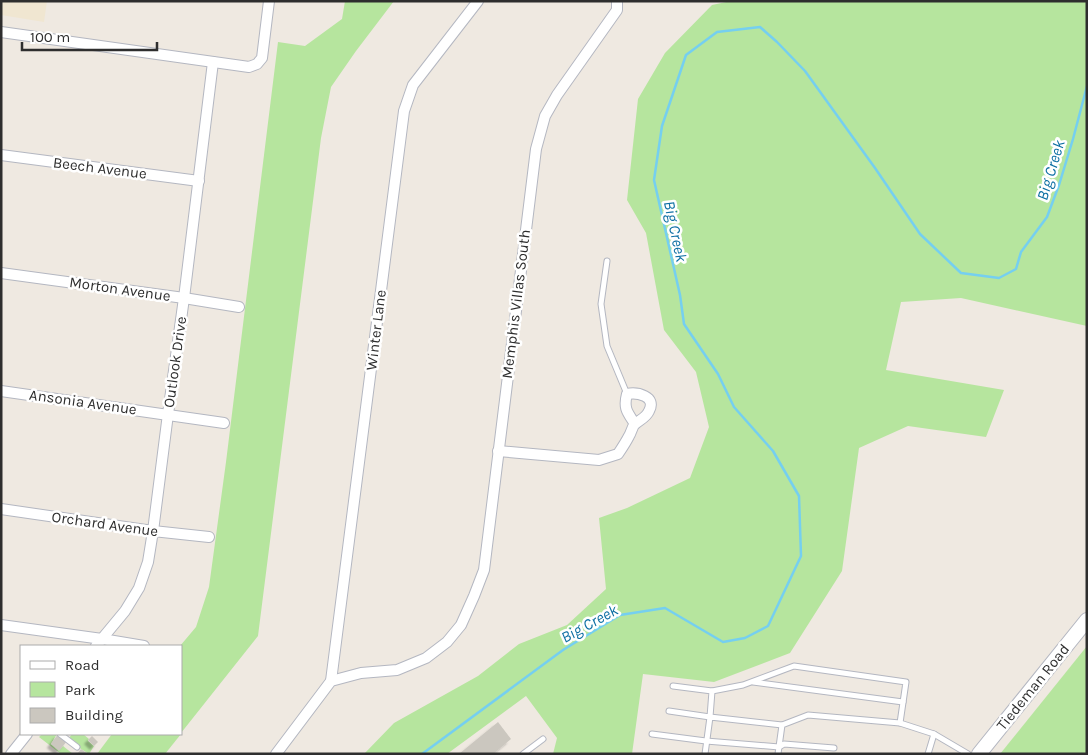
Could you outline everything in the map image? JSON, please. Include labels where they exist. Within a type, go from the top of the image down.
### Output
[{"type":"main road","name":"Tiedeman Road","points":[[979,754],[1087,620]]},
{"type":"street","points":[[1,32],[249,67],[257,64],[262,58],[269,1]]},
{"type":"street","name":"Winter Lane","points":[[331,681],[404,111],[413,85],[478,1]]},
{"type":"street","name":"Memphis Villas South","points":[[331,681],[361,672],[397,670],[426,658],[447,642],[461,625],[474,596],[484,570],[536,149],[545,116],[557,95],[617,10],[617,1]]},
{"type":"street","name":"Outlook Drive","points":[[99,643],[125,611],[139,588],[148,562],[184,298],[213,62]]},
{"type":"street","name":"Beech Avenue","points":[[1,155],[198,181]]},
{"type":"street","name":"Morton Avenue","points":[[1,273],[239,307]]},
{"type":"street","name":"Ansonia Avenue","points":[[1,391],[224,423]]},
{"type":"street","points":[[498,451],[599,460],[618,454],[635,424],[649,412],[651,406],[650,400],[645,396],[633,393],[627,394],[625,401],[626,411],[635,424]]},
{"type":"street","name":"Orchard Avenue","points":[[1,509],[153,531],[209,537]]},
{"type":"street","points":[[1,625],[99,643],[129,645]]},
{"type":"street","points":[[276,754],[331,681]]},
{"type":"street","points":[[11,754],[26,735]]},
{"type":"lane","points":[[607,261],[602,304],[607,346],[627,394]]},
{"type":"lane","points":[[673,686],[712,691],[752,681],[794,666],[897,680],[906,682],[900,723]]},
{"type":"lane","points":[[752,681],[903,702]]},
{"type":"lane","points":[[705,754],[712,691]]},
{"type":"lane","points":[[669,712],[782,725],[808,715],[900,723],[934,734],[968,754]]},
{"type":"lane","points":[[778,754],[782,725]]},
{"type":"lane","points":[[652,734],[779,747],[784,744],[834,748]]},
{"type":"lane","points":[[928,754],[934,734]]},
{"type":"lane","points":[[61,735],[77,747]]},
{"type":"lane","points":[[524,754],[543,739]]},
{"type":"shaded area","points":[[1,1],[47,1],[44,22],[1,15]]},
{"type":"green space","points":[[345,1],[394,1],[331,87],[321,138],[258,636],[182,732],[181,645],[196,627],[209,587],[278,42],[305,46],[342,19]]},
{"type":"green space","points":[[731,1],[1087,1],[1087,326],[961,298],[901,302],[886,370],[1004,390],[986,437],[908,426],[859,448],[842,571],[790,653],[714,682],[643,674],[632,754],[553,754],[557,738],[526,696],[447,754],[364,754],[394,723],[478,676],[519,644],[567,625],[606,589],[599,518],[627,508],[690,478],[709,427],[696,372],[664,330],[646,233],[627,200],[638,99],[665,53],[712,5]]},
{"type":"green space","points":[[1087,646],[1087,754],[1000,754]]},
{"type":"green space","points":[[41,735],[56,735],[51,744],[59,750],[63,746],[73,754],[61,754],[39,737]]},
{"type":"green space","points":[[71,735],[84,735],[94,746],[89,754],[69,738]]},
{"type":"green space","points":[[111,735],[180,735],[165,754],[97,754]]},
{"type":"building","points":[[498,722],[511,739],[493,754],[459,754]]},
{"type":"building","points":[[57,735],[67,741],[59,751],[51,744]]},
{"type":"building","points":[[92,736],[98,742],[94,746],[88,740]]},
{"type":"building","points":[[81,749],[88,754],[77,754]]},
{"type":"waterway","name":"Big Creek","points":[[422,754],[563,650],[620,615],[665,608],[723,642],[745,638],[768,626],[801,556],[799,496],[773,451],[734,407],[718,374],[684,324],[680,295],[654,180],[662,126],[686,55],[717,32],[760,27],[805,71],[920,234],[961,273],[999,278],[1016,269],[1021,252],[1047,217],[1059,185],[1087,86]]}]
